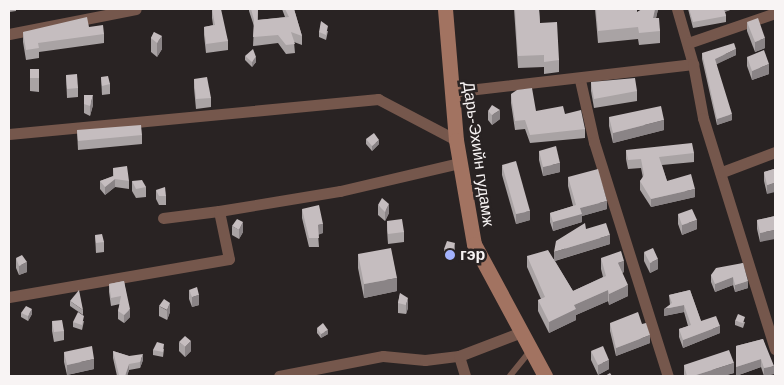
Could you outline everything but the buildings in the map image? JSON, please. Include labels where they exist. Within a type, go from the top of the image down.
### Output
[{"type":"main road","name":"Дарь-Эхийн гудамж","points":[[445,9],[456,140],[474,244],[518,333],[545,376]]},
{"type":"street","points":[[9,34],[136,9]]},
{"type":"street","points":[[677,9],[693,64],[702,118],[722,172],[775,349]]},
{"type":"street","points":[[688,44],[775,13]]},
{"type":"street","points":[[451,92],[580,80],[693,64]]},
{"type":"street","points":[[580,80],[594,142],[668,376]]},
{"type":"street","points":[[9,134],[292,104],[378,99],[456,140]]},
{"type":"street","points":[[722,172],[775,152]]},
{"type":"street","points":[[163,218],[340,192],[459,163]]},
{"type":"street","points":[[9,297],[229,259],[218,211]]},
{"type":"street","points":[[279,376],[384,356],[425,360],[459,356],[518,333]]},
{"type":"street","points":[[459,356],[465,376]]},
{"type":"lane","points":[[510,376],[530,351]]},
{"type":"place","name":"гэр","points":[[450,255]]}]
